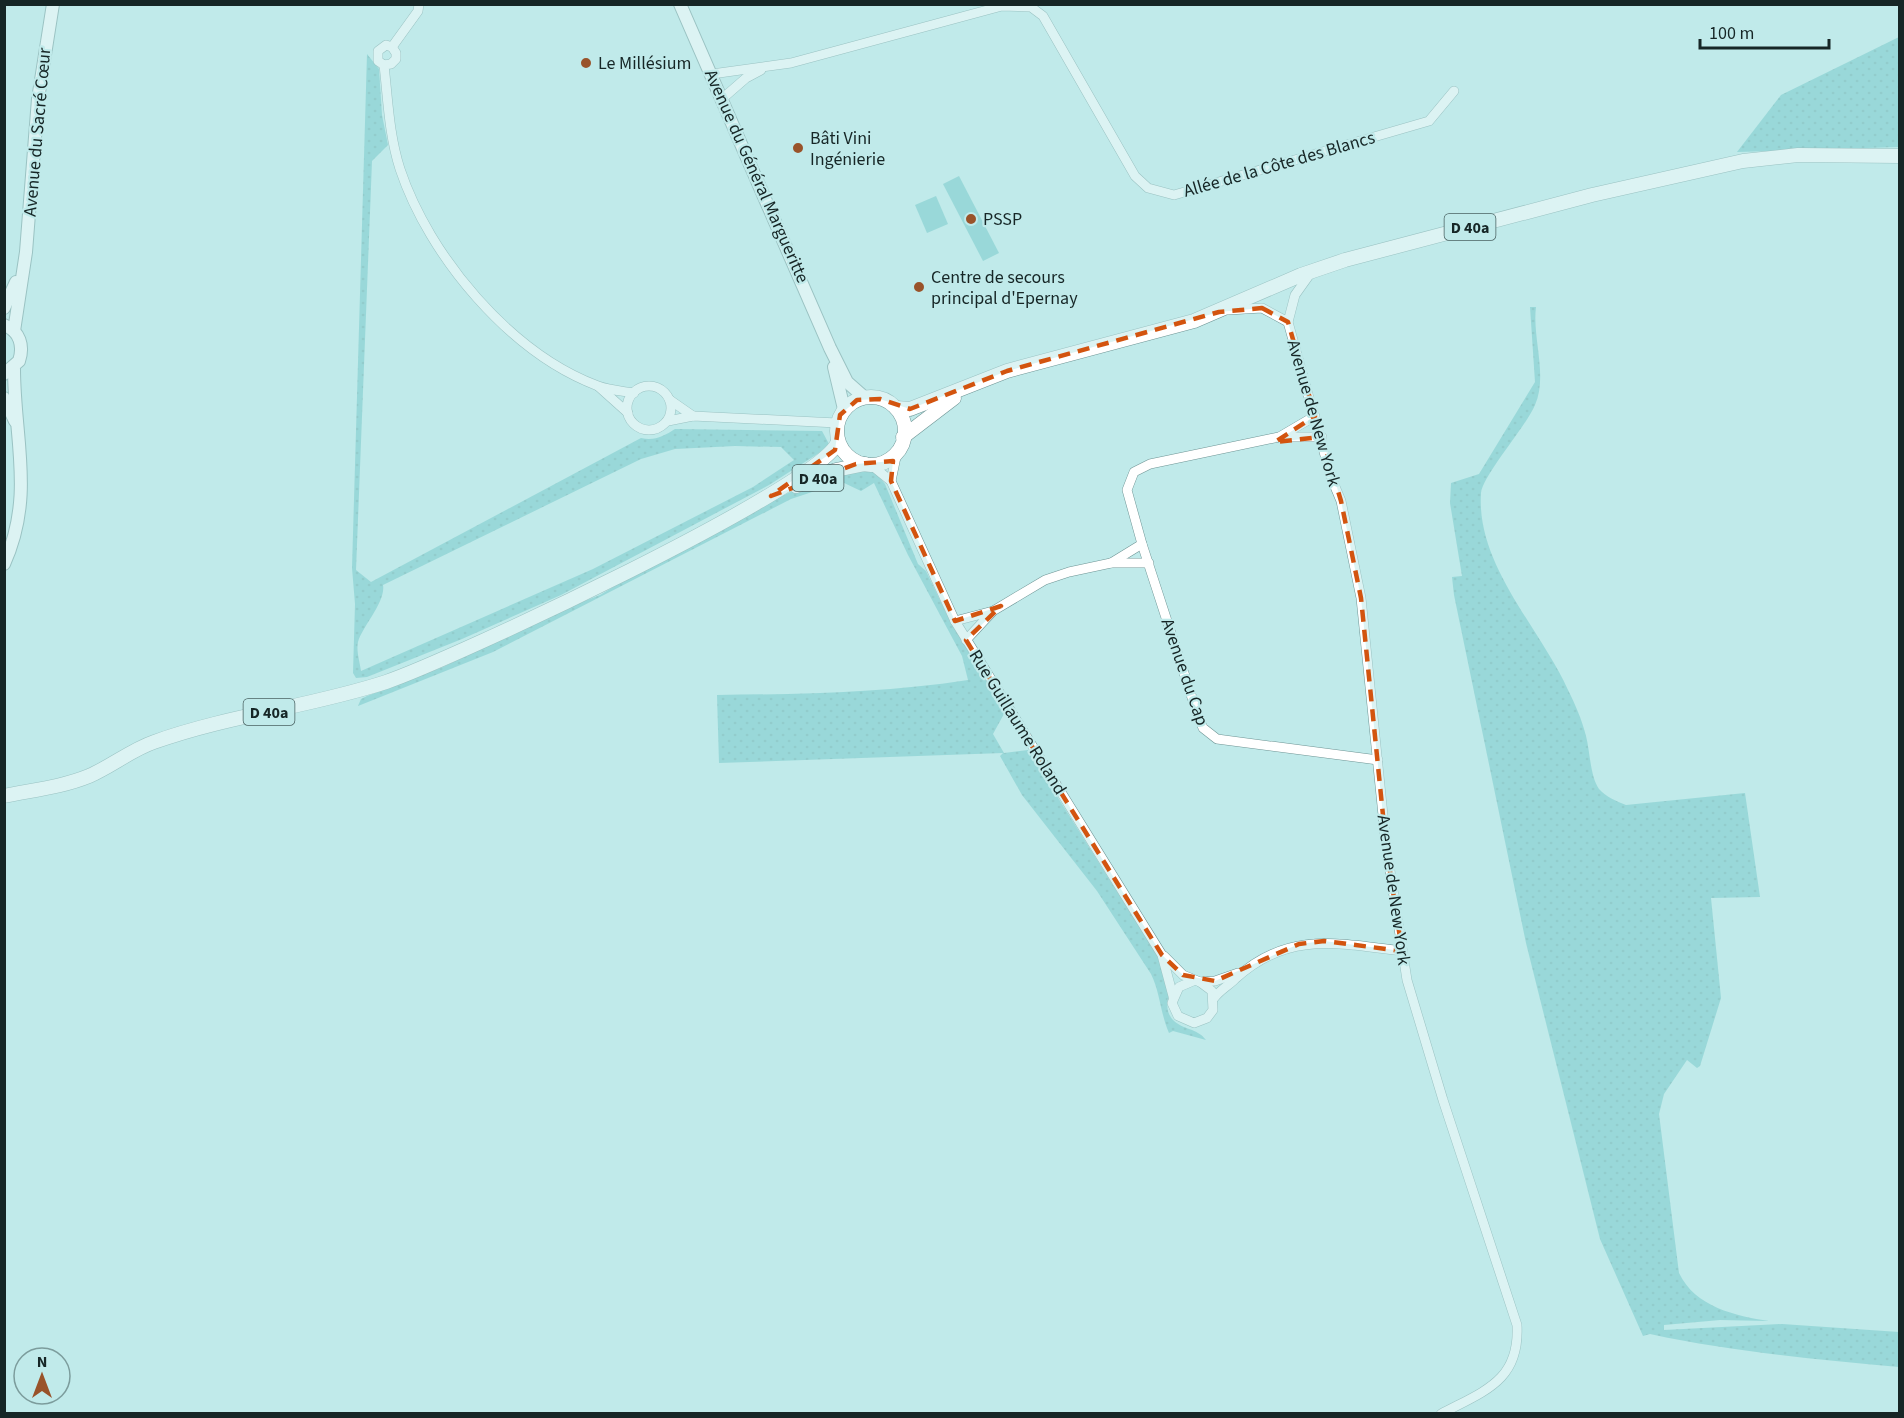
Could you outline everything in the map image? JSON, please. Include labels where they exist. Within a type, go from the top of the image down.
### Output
[{"type":"main road","name":"Avenue du Général Margueritte","points":[[680,4],[723,98],[830,348],[847,382],[864,398]]},
{"type":"main road","name":"Avenue du Sacré Cœur","points":[[4,564],[17,527],[22,499],[18,431],[9,372],[21,355],[20,339],[9,328],[26,252],[38,99],[52,8]]},
{"type":"main road","name":"D 40a","points":[[896,408],[910,409],[1006,371],[1165,330],[1219,312],[1314,270],[1592,195],[1715,165],[1798,156],[1899,156]]},
{"type":"main road","name":"Avenue du Sacré Cœur","points":[[4,308],[26,252]]},
{"type":"main road","name":"Avenue du Général Margueritte","points":[[830,348],[844,409]]},
{"type":"main road","name":"D 40a","points":[[903,437],[970,387]]},
{"type":"main road","points":[[4,398],[18,431]]},
{"type":"main road","points":[[864,398],[880,399],[896,408],[904,426],[903,437],[897,452],[881,463],[867,464],[847,455],[838,442],[837,423],[844,409],[864,398]]},
{"type":"main road","name":"D 40a","points":[[4,790],[53,788],[92,775],[153,742],[352,691],[421,668],[515,627],[771,495],[820,464],[835,450],[838,442]]},
{"type":"main road","name":"D 40a","points":[[771,495],[836,470],[867,464]]},
{"type":"main road","name":"D 40a","points":[[4,796],[33,790]]},
{"type":"street","name":"Allée de la Côte des Blancs","points":[[712,74],[791,63],[1002,6],[1032,6],[1043,16],[1135,176],[1148,188],[1174,195],[1429,121],[1454,92]]},
{"type":"street","points":[[392,47],[418,8]]},
{"type":"street","points":[[384,65],[391,64],[396,59],[396,52],[392,47],[382,46],[376,57],[384,65],[389,121],[401,169],[437,248],[463,283],[536,351],[571,374],[599,387],[634,393]]},
{"type":"street","name":"Allée de la Côte des Blancs","points":[[723,98],[746,78],[765,67]]},
{"type":"street","points":[[1219,312],[1262,308],[1288,322],[1295,295],[1314,270]]},
{"type":"street","name":"Avenue de New York","points":[[1288,322],[1322,437],[1331,477],[1341,501],[1360,591],[1386,845],[1407,980],[1443,1100],[1517,1325],[1516,1353],[1509,1371],[1486,1390],[1442,1413]]},
{"type":"street","points":[[627,413],[629,399],[646,386],[661,389],[670,400],[693,416]]},
{"type":"street","points":[[599,387],[641,429],[656,429],[668,421],[693,416],[837,423]]},
{"type":"street","points":[[668,421],[671,414],[670,400]]},
{"type":"street","points":[[1279,437],[1316,416]]},
{"type":"street","points":[[1279,437],[1322,437]]},
{"type":"street","name":"Avenue du Cap","points":[[1279,437],[1140,467],[1130,477],[1127,490],[1142,544],[1197,713],[1209,735],[1217,739],[1378,760]]},
{"type":"street","points":[[867,464],[891,481],[897,452]]},
{"type":"street","name":"Rue Guillaume Roland","points":[[891,481],[955,621],[966,640],[1162,955],[1177,970],[1197,982]]},
{"type":"street","points":[[1111,563],[1142,544]]},
{"type":"street","points":[[955,621],[993,611],[1045,580],[1069,572],[1111,563],[1149,563]]},
{"type":"street","points":[[966,640],[993,611]]},
{"type":"street","points":[[1197,982],[1212,991],[1214,998],[1210,1015],[1194,1023],[1178,1016],[1174,1010],[1173,996],[1179,987],[1197,982],[1215,981],[1240,972],[1277,951],[1299,944],[1324,942],[1402,951]]},
{"type":"street","name":"Rue Guillaume Roland","points":[[1162,955],[1173,996]]},
{"type":"street","points":[[1214,998],[1240,972]]},
{"type":"highlighted area","points":[[1262,308],[1288,322],[1315,416],[1275,442],[1322,437],[1341,501],[1361,598],[1386,845],[1402,951],[1324,941],[1299,944],[1215,981],[1183,975],[1162,955],[966,640],[1001,606],[955,621],[891,481],[893,461],[856,464],[771,496],[835,450],[840,415],[857,400],[880,399],[910,409],[1007,371],[1219,312]]},
{"type":"shaded area","points":[[1899,37],[1899,147],[1737,152],[1781,95]]},
{"type":"shaded area","points":[[367,54],[379,69],[382,115],[388,145],[372,161],[356,570],[371,582],[641,438],[659,437],[675,429],[822,431],[829,444],[769,485],[561,595],[462,639],[367,677],[356,678],[353,673],[355,604],[352,568]],"holes":[[[735,446],[781,447],[794,460],[753,487],[593,569],[361,671],[358,642],[381,599],[383,585],[641,459],[675,449]]]},
{"type":"shaded area","name":"PSSP","points":[[959,176],[999,253],[983,261],[943,184]]},
{"type":"shaded area","points":[[936,196],[948,224],[927,233],[915,205]]},
{"type":"shaded area","points":[[1530,307],[1536,307],[1540,369],[1539,393],[1530,415],[1496,463],[1481,493],[1482,520],[1499,571],[1556,667],[1573,701],[1584,730],[1592,770],[1599,789],[1608,797],[1626,805],[1745,793],[1760,897],[1711,898],[1721,998],[1700,1066],[1697,1068],[1687,1060],[1664,1094],[1659,1114],[1679,1273],[1686,1285],[1706,1302],[1730,1313],[1769,1321],[1720,1320],[1664,1325],[1664,1330],[1782,1324],[1899,1332],[1899,1367],[1743,1350],[1650,1334],[1643,1336],[1600,1239],[1526,943],[1452,577],[1462,576],[1450,503],[1451,483],[1479,474],[1535,382]]},
{"type":"shaded area","points":[[854,467],[875,472],[885,484],[918,564],[926,571],[950,621],[1005,712],[993,734],[1004,753],[1028,750],[1160,960],[1168,983],[1168,1011],[1173,1020],[1198,1033],[1206,1040],[1173,1031],[1169,1033],[1151,974],[1097,891],[1022,795],[1000,756],[1003,753],[719,763],[717,695],[874,690],[968,680],[962,656],[908,555],[874,483],[861,491],[842,482],[791,499],[493,652],[358,706],[361,699],[367,696],[443,667],[569,607],[600,595],[646,567],[788,493]]},
{"type":"place","name":"Le Millésium","points":[[586,63]]},
{"type":"place","name":"Bâti Vini Ingénierie","points":[[798,148]]},
{"type":"place","name":"PSSP","points":[[971,219]]},
{"type":"place","name":"Centre de secours principal d'Epernay","points":[[919,287]]}]
